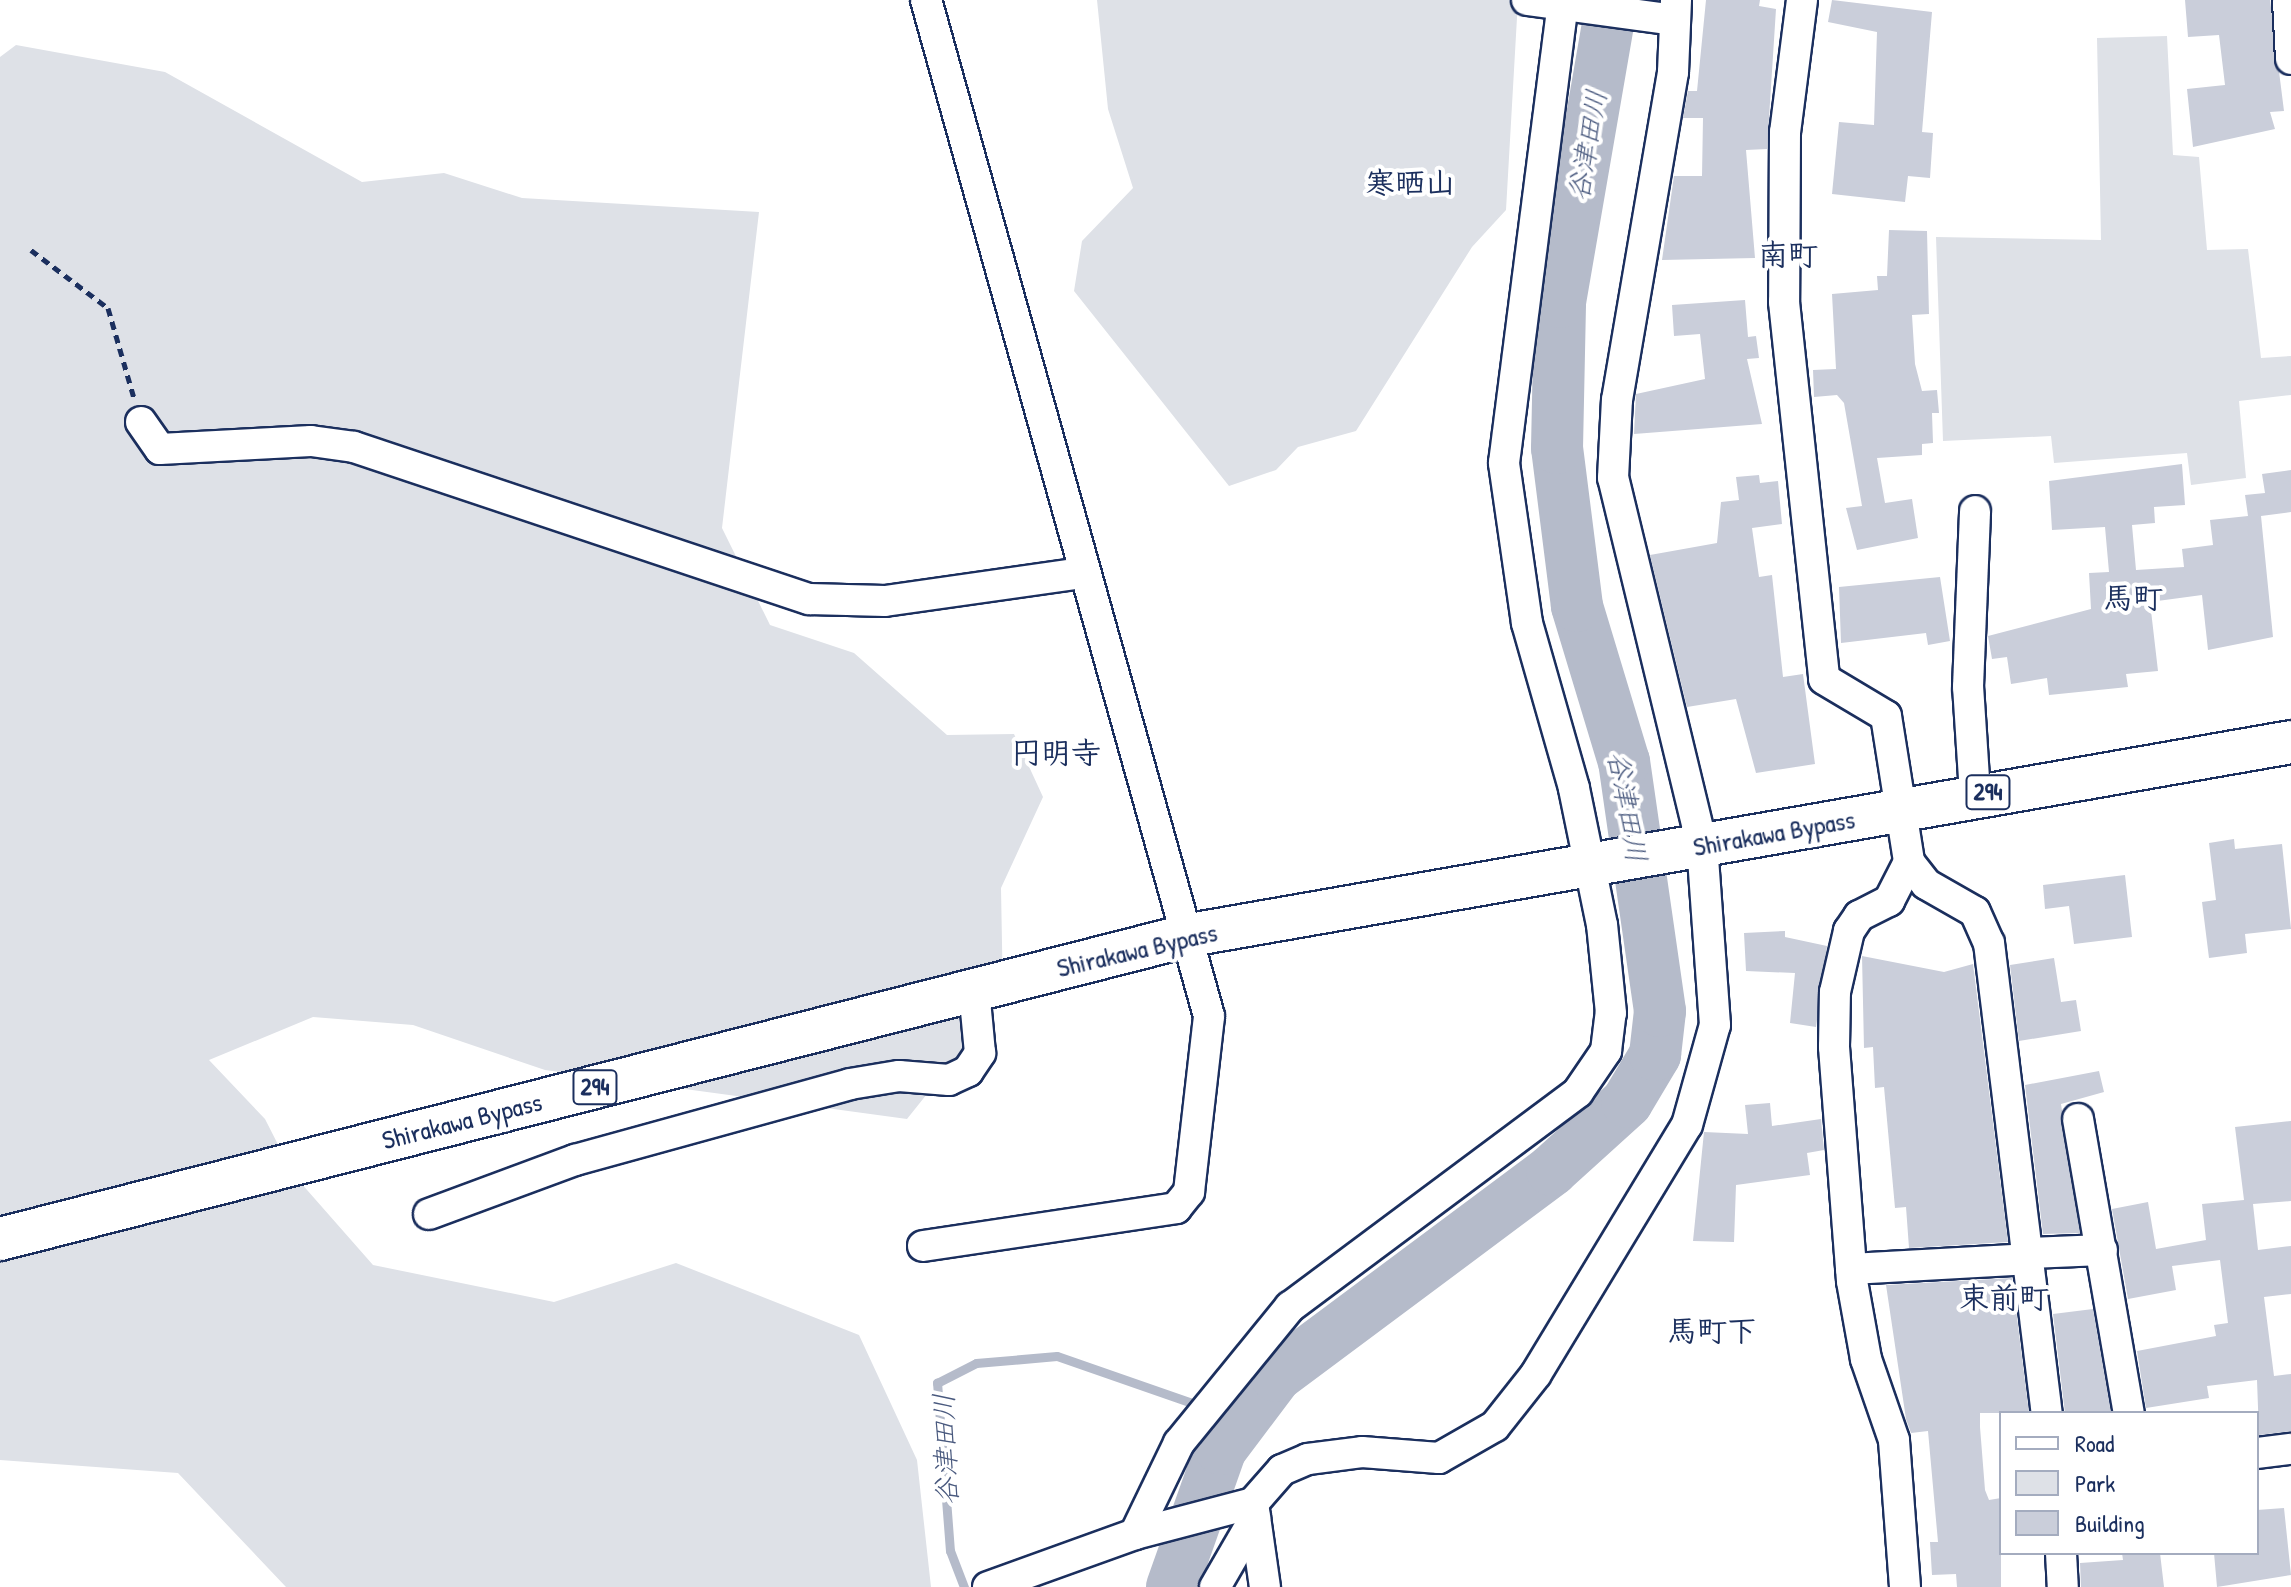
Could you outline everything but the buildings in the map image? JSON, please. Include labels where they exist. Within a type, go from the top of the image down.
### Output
[{"type":"highway","name":"Shirakawa Bypass","points":[[0,1239],[1190,935],[1903,810],[1975,794],[2291,742]]},
{"type":"street","points":[[923,1246],[1176,1208],[1189,1192],[1209,1016],[1190,935],[1081,573],[926,0]]},
{"type":"street","points":[[1215,1587],[1254,1511],[1282,1470],[1308,1459],[1362,1452],[1439,1458],[1495,1426],[1536,1374],[1687,1125],[1715,1025],[1694,846],[1613,478],[1617,400],[1673,72],[1675,10],[1527,0]]},
{"type":"street","points":[[1802,0],[1785,132],[1784,302],[1824,679],[1886,716],[1909,862],[1926,884],[1975,912],[1989,943],[2031,1256],[2047,1411]]},
{"type":"street","points":[[2288,0],[2291,59]]},
{"type":"street","points":[[1135,1534],[1179,1443],[1290,1307],[1578,1092],[1606,1051],[1611,1013],[1595,863],[1527,623],[1504,463],[1568,5]]},
{"type":"street","points":[[141,422],[160,449],[311,441],[354,447],[809,599],[885,601],[1081,573]]},
{"type":"street","points":[[1975,511],[1968,687],[1975,794]]},
{"type":"street","points":[[1905,1587],[1894,1440],[1866,1359],[1851,1269],[1835,992],[1849,931],[1859,916],[1889,901],[1909,862]]},
{"type":"street","points":[[429,1214],[575,1160],[850,1084],[899,1076],[949,1080],[968,1071],[980,1053],[974,990]]},
{"type":"street","points":[[2078,1119],[2129,1411]]},
{"type":"street","points":[[1851,1269],[2102,1250]]},
{"type":"street","points":[[2259,1453],[2291,1449]]},
{"type":"street","points":[[996,1581],[1135,1534],[1254,1511]]},
{"type":"street","points":[[1254,1511],[1265,1587]]},
{"type":"street","points":[[2061,1555],[2063,1587]]},
{"type":"path","points":[[31,250],[108,308],[141,422]]},
{"type":"green space","points":[[1097,0],[1518,0],[1506,210],[1472,247],[1356,431],[1298,447],[1276,470],[1229,486],[1074,291],[1082,241],[1133,188],[1108,109]]},
{"type":"green space","points":[[2167,36],[2173,155],[2199,157],[2207,250],[2248,249],[2261,358],[2291,356],[2291,395],[2239,401],[2246,478],[2191,485],[2187,453],[2054,463],[2051,436],[1943,441],[1936,237],[2101,240],[2097,38]]},
{"type":"green space","points":[[16,45],[165,72],[362,182],[444,173],[522,198],[759,212],[722,528],[770,625],[854,653],[947,735],[1014,734],[1043,797],[1001,888],[1003,999],[907,1119],[545,1070],[413,1025],[313,1017],[209,1060],[265,1119],[293,1174],[373,1265],[554,1302],[676,1263],[859,1335],[917,1460],[931,1587],[286,1587],[178,1473],[0,1460],[0,57]]},
{"type":"waterway","name":"谷津田川","points":[[1172,1587],[1221,1449],[1276,1376],[1552,1170],[1627,1102],[1655,1055],[1660,1011],[1624,762],[1577,606],[1557,448],[1560,302],[1612,0]]},
{"type":"waterway","name":"谷津田川","points":[[964,1587],[950,1551],[937,1383],[976,1363],[1057,1356],[1189,1402],[1234,1430]]},
{"type":"district","name":"寒晒山","points":[[1410,182]]},
{"type":"district","name":"南町","points":[[1788,254]]},
{"type":"district","name":"馬町","points":[[2133,597]]},
{"type":"district","name":"円明寺","points":[[1056,752]]},
{"type":"district","name":"束前町","points":[[2004,1297]]},
{"type":"district","name":"馬町下","points":[[1712,1330]]}]
